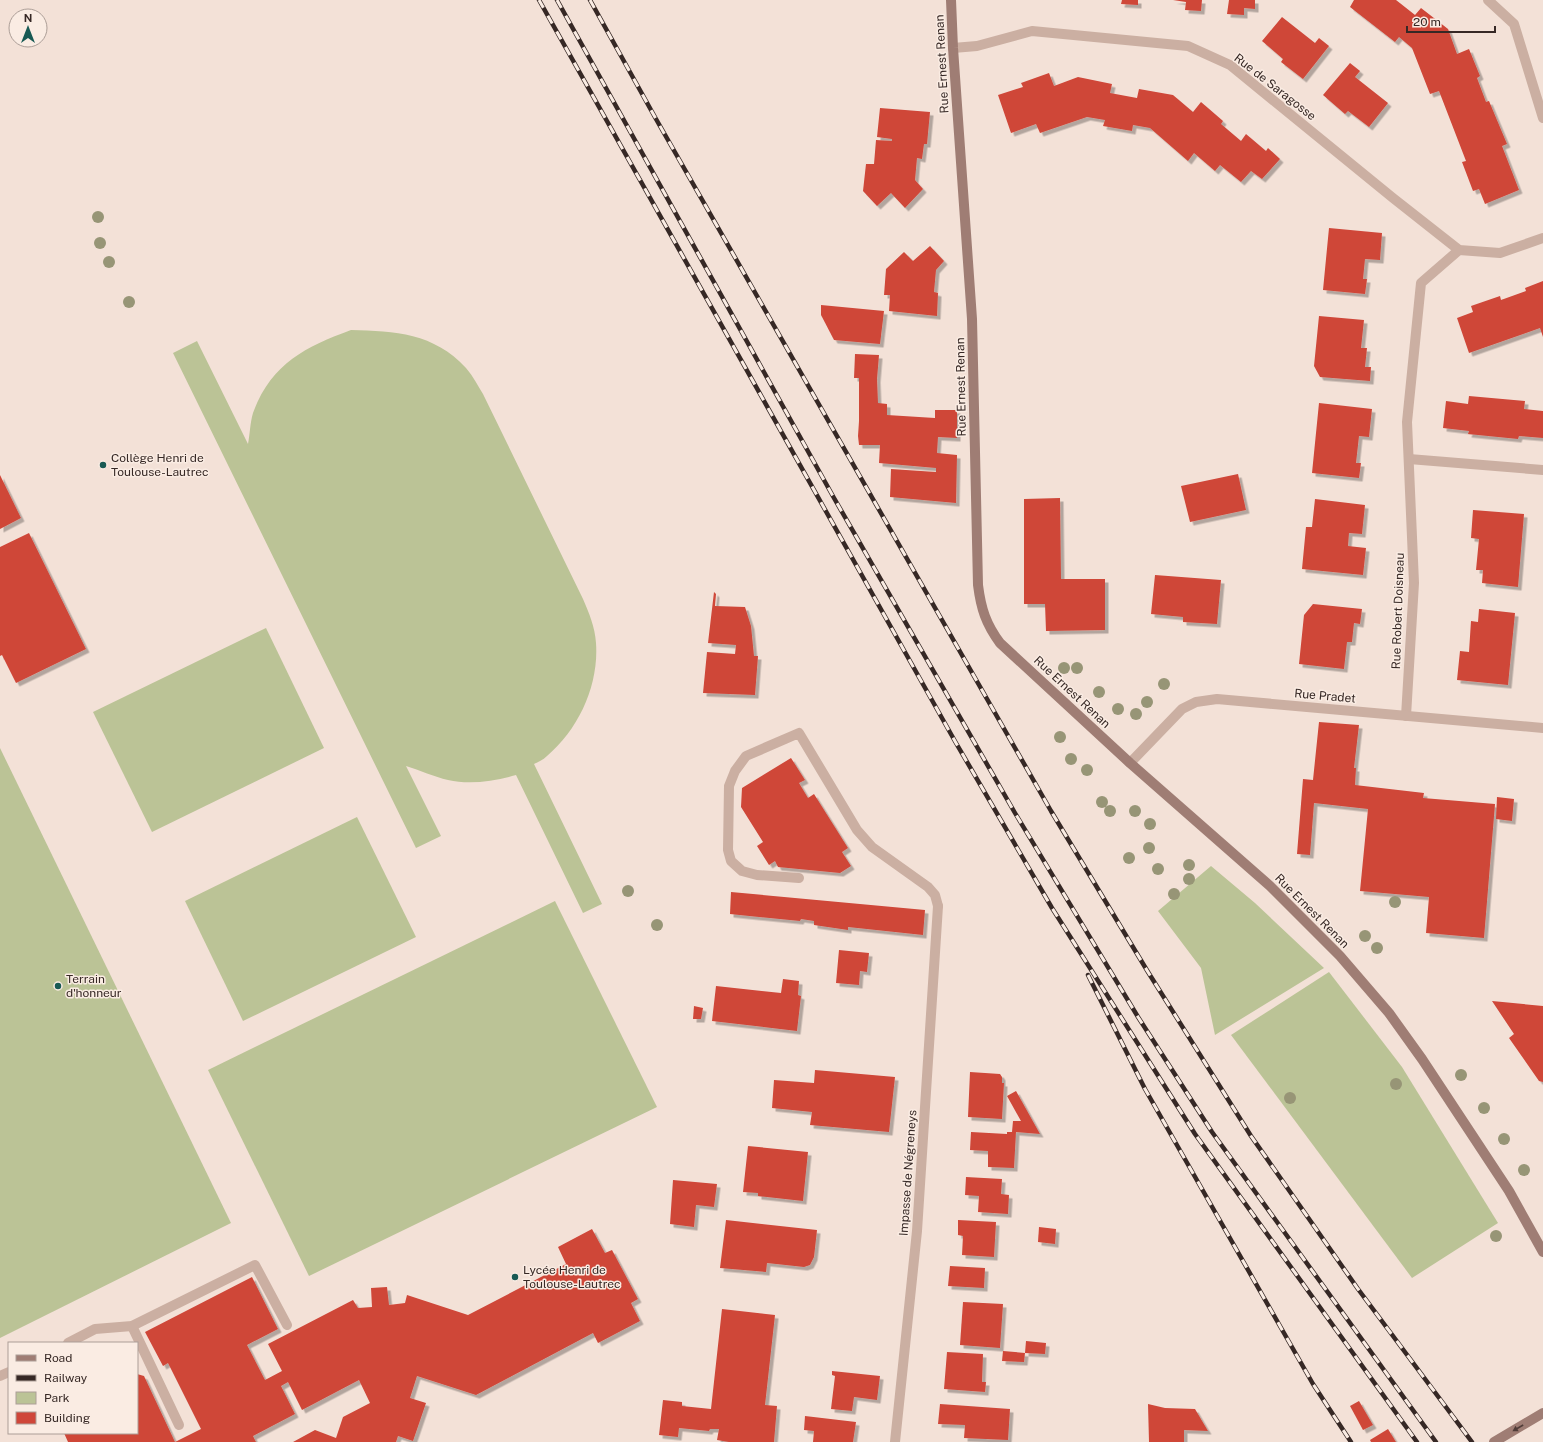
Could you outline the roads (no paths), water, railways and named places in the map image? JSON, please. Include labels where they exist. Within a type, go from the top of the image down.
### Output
[{"type":"street","name":"Rue Ernest Renan","points":[[951,0],[972,319],[978,585],[983,615],[1000,644],[1130,763],[1270,886],[1340,956],[1389,1013],[1422,1059],[1509,1191],[1543,1252]]},
{"type":"street","points":[[1488,0],[1514,24],[1543,118]]},
{"type":"street","name":"Rue de Saragosse","points":[[953,48],[977,46],[1032,31],[1188,46],[1230,65],[1459,250]]},
{"type":"street","points":[[1459,250],[1500,253],[1543,238]]},
{"type":"street","name":"Rue Robert Doisneau","points":[[1406,716],[1414,583],[1407,422],[1421,283],[1459,250]]},
{"type":"street","points":[[1409,459],[1543,470]]},
{"type":"street","name":"Rue Pradet","points":[[1130,763],[1182,709],[1196,702],[1217,699],[1543,728]]},
{"type":"street","name":"Impasse de Négreneys","points":[[799,878],[757,875],[742,871],[731,861],[728,850],[729,786],[735,771],[746,756],[799,733],[857,830],[872,847],[928,887],[935,895],[938,906],[917,1231],[895,1442]]},
{"type":"street","points":[[70,1342],[95,1329],[132,1326],[255,1265],[287,1326]]},
{"type":"street","points":[[132,1326],[179,1425]]},
{"type":"street","points":[[1494,1442],[1543,1414]]},
{"type":"railway","points":[[539,0],[956,743],[1052,908],[1195,1134],[1417,1442]]},
{"type":"railway","points":[[557,0],[834,498],[1015,813],[1138,1017],[1212,1132],[1436,1442]]},
{"type":"railway","points":[[590,0],[656,119],[1051,811],[1148,972],[1251,1136],[1358,1289],[1472,1442]]},
{"type":"railway","points":[[1088,975],[1145,1089],[1313,1384],[1351,1442]]},
{"type":"place","name":"Collège Henri de Toulouse-Lautrec","points":[[103,465]]},
{"type":"place","name":"Terrain d'honneur","points":[[58,986]]},
{"type":"place","name":"Lycée Henri de Toulouse-Lautrec","points":[[515,1277]]}]
